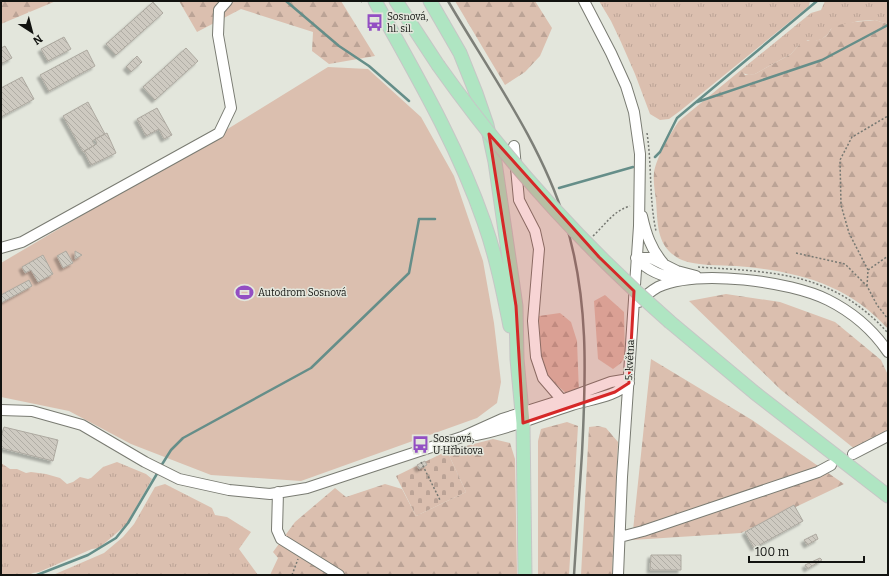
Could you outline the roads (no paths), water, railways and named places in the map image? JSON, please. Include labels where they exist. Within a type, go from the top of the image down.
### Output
[{"type":"main road","points":[[366,1],[442,123],[470,184],[485,223],[499,273],[517,359]]},
{"type":"main road","points":[[396,1],[466,105],[492,138],[550,205],[608,266],[670,322],[755,393],[888,496]]},
{"type":"main road","points":[[430,1],[460,53],[487,125],[495,162],[516,306],[517,359],[522,418],[525,575]]},
{"type":"street","points":[[1,248],[22,242],[219,133],[231,108],[218,35],[219,10],[227,1]]},
{"type":"street","name":"5. května","points":[[584,1],[622,76],[634,112],[639,144],[640,204],[622,477],[618,575]]},
{"type":"street","points":[[514,146],[519,200],[535,232],[539,249],[533,321],[536,357],[543,378],[562,400]]},
{"type":"street","points":[[640,204],[649,241],[655,252],[666,266]]},
{"type":"street","points":[[636,258],[651,258],[684,273],[703,278]]},
{"type":"street","points":[[636,258],[643,265],[654,271],[671,278],[686,280]]},
{"type":"street","points":[[633,310],[651,291],[664,285],[686,280],[703,278],[764,282],[788,286],[829,300],[854,316],[869,329],[888,352]]},
{"type":"street","points":[[522,418],[562,400],[611,382],[629,381]]},
{"type":"street","points":[[1,410],[32,411],[82,425],[145,462],[179,479],[229,490],[270,494],[307,488],[462,437],[502,419],[522,418],[608,394],[623,389],[629,381]]},
{"type":"street","points":[[608,394],[618,400],[623,407],[626,416]]},
{"type":"street","points":[[853,454],[888,436]]},
{"type":"street","points":[[620,537],[643,531],[818,472],[831,465]]},
{"type":"street","points":[[278,492],[277,530],[281,539],[339,575]]},
{"type":"waterway","points":[[286,1],[339,46],[369,66],[409,101]]},
{"type":"waterway","points":[[655,157],[660,152],[677,118],[817,1]]},
{"type":"waterway","points":[[697,102],[822,60],[888,25]]},
{"type":"waterway","points":[[559,188],[633,167]]},
{"type":"waterway","points":[[161,466],[171,450],[183,438],[311,368],[409,273],[419,219],[435,219]]},
{"type":"waterway","points":[[37,575],[88,555],[116,538],[128,523],[158,472]]},
{"type":"railway","points":[[448,1],[513,108],[528,136],[555,192],[573,250],[582,307],[585,365],[582,453],[574,575]]},
{"type":"place","name":"Sosnová, hl. sil.","points":[[374,23]]},
{"type":"place","name":"Autodrom Sosnová","points":[[245,293]]},
{"type":"place","name":"Sosnová, U Hřbitova","points":[[420,445]]}]
